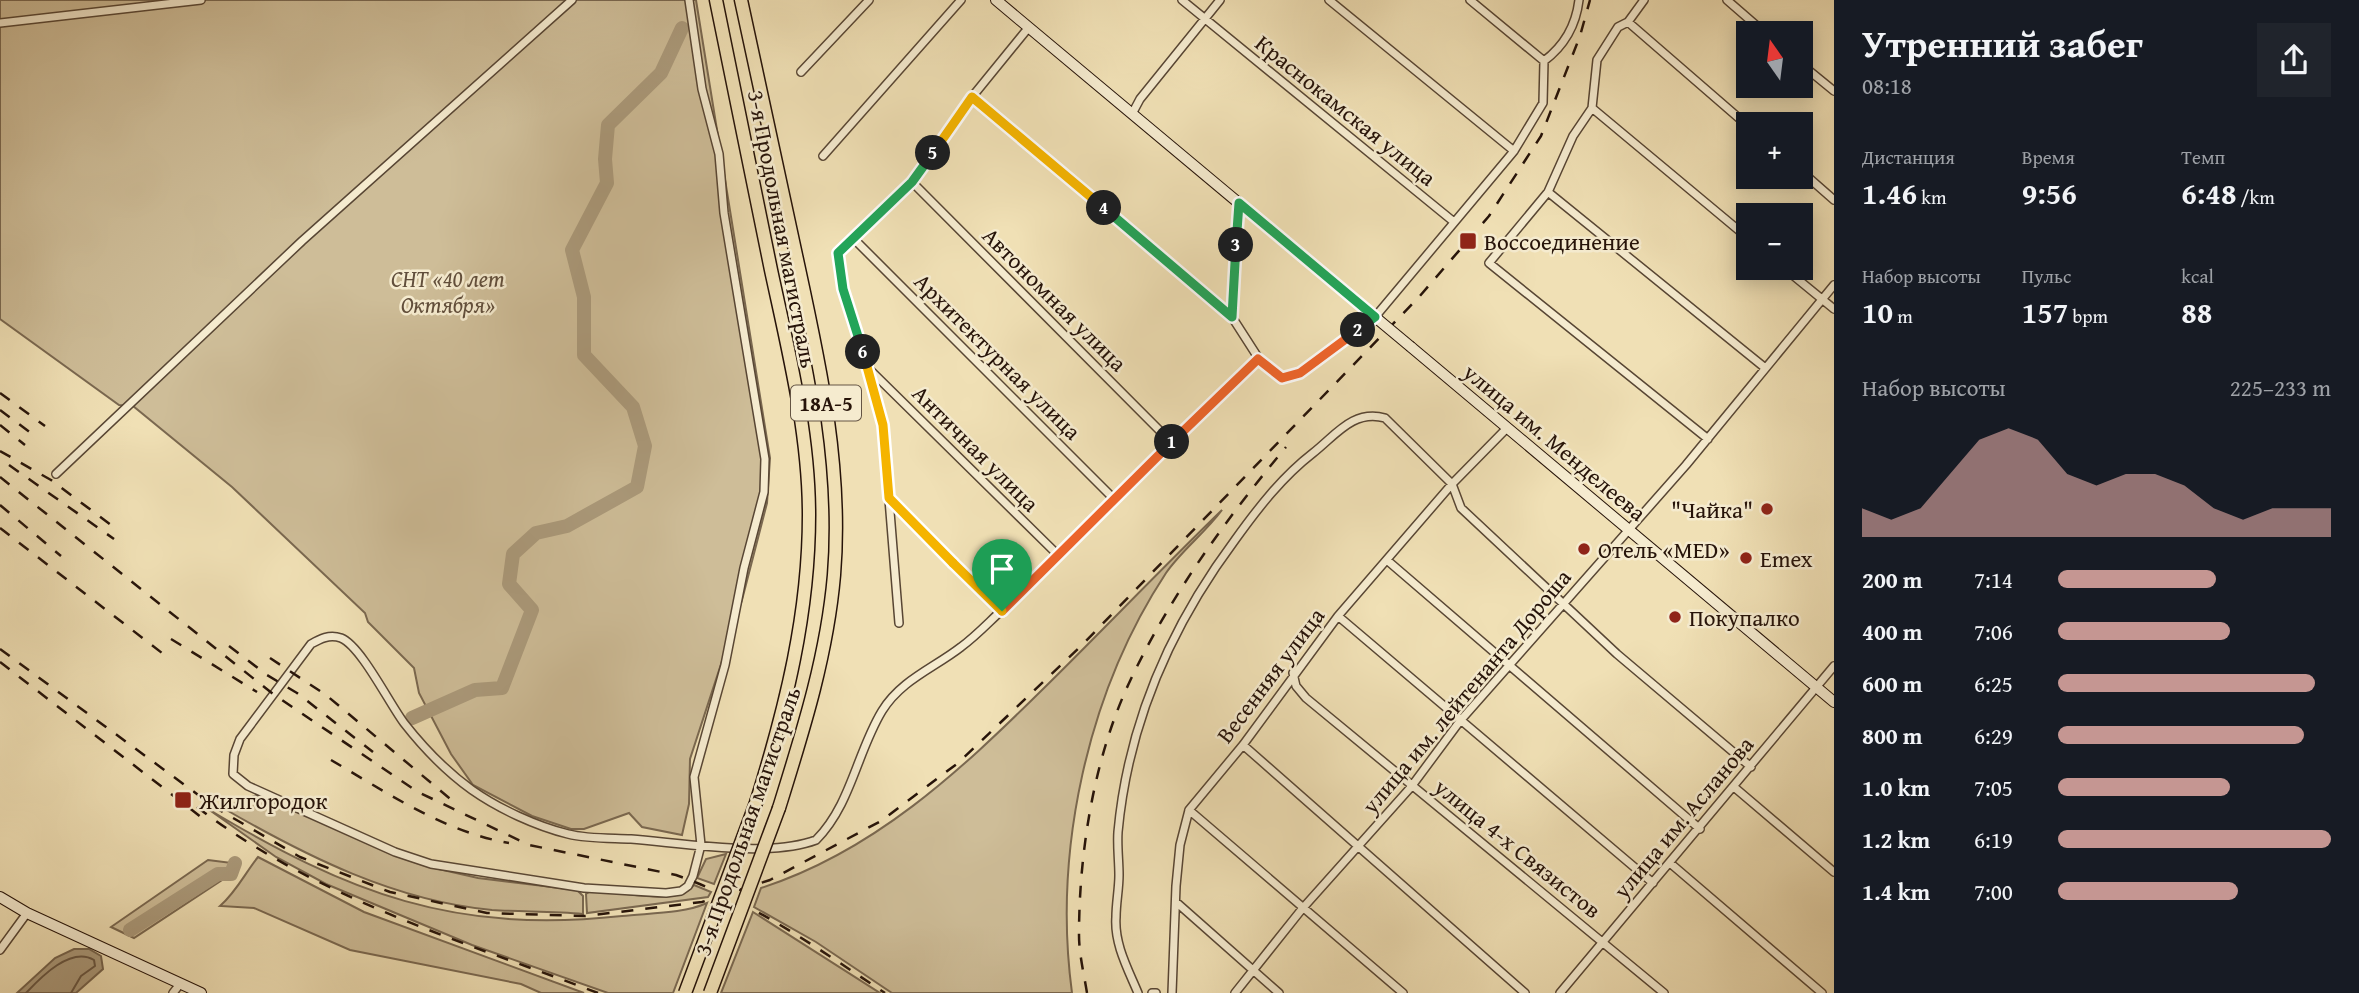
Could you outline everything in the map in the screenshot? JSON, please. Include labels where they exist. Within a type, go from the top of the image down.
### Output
[{"type":"highway","name":"3-я Продольная магистраль","points":[[685,993],[757,800],[777,734],[797,651],[807,574],[809,512],[789,357],[716,0]]},
{"type":"highway","name":"3-я Продольная магистраль","points":[[710,993],[779,808],[823,654],[834,575],[836,511],[833,454],[823,390],[741,0]]},
{"type":"main road","points":[[996,0],[1375,317]]},
{"type":"main road","name":"улица им. Менделеева","points":[[1375,317],[1834,702]]},
{"type":"main road","points":[[0,897],[27,914],[176,989],[201,993]]},
{"type":"street","points":[[0,23],[201,0]]},
{"type":"street","points":[[56,474],[302,242],[572,0]]},
{"type":"street","points":[[689,0],[702,89],[719,154],[724,213],[765,459],[764,492],[744,568],[724,664],[694,777],[701,845],[688,886],[666,893],[584,888],[455,870],[395,852],[248,786],[233,774],[233,755],[240,739],[310,644],[327,636],[342,638],[359,655],[405,725],[472,790],[530,821],[570,834],[701,845],[784,847],[816,840],[835,816],[883,710],[914,677],[941,662],[1002,611],[1258,359]]},
{"type":"street","points":[[801,72],[869,0]]},
{"type":"street","points":[[823,156],[961,0]]},
{"type":"street","name":"Краснокамская улица","points":[[1182,0],[1454,222]]},
{"type":"street","points":[[1132,114],[1140,99],[1220,0]]},
{"type":"street","points":[[1329,0],[1514,151]]},
{"type":"street","points":[[1470,0],[1544,61]]},
{"type":"street","points":[[1544,61],[1560,49],[1577,16],[1579,0]]},
{"type":"street","points":[[1644,0],[1628,22],[1618,27],[1597,60],[1591,108],[1573,136],[1548,192],[1489,263],[1707,439]]},
{"type":"street","points":[[1727,0],[1751,21]]},
{"type":"street","points":[[1628,22],[1736,116]]},
{"type":"street","points":[[899,623],[883,425],[843,289],[838,253],[855,240],[912,182],[972,97],[1028,27]]},
{"type":"street","points":[[972,97],[1232,317],[1258,359],[1282,378],[1300,373],[1375,317],[1514,151],[1543,103],[1544,61]]},
{"type":"street","points":[[1813,74],[1834,91]]},
{"type":"street","points":[[1591,108],[1736,228]]},
{"type":"street","name":"Автономная улица","points":[[912,182],[1172,443]]},
{"type":"street","points":[[1813,182],[1834,200]]},
{"type":"street","points":[[1548,192],[1763,367]]},
{"type":"street","points":[[1232,317],[1239,203]]},
{"type":"street","name":"Архитектурная улица","points":[[855,240],[1114,499]]},
{"type":"street","points":[[1799,280],[1834,309]]},
{"type":"street","name":"улица им. лейтенанта Дороша","points":[[1235,993],[1302,909],[1411,787],[1460,720],[1629,530],[1834,285]]},
{"type":"street","name":"Античная улица","points":[[867,367],[1059,556]]},
{"type":"street","points":[[1138,993],[1122,956],[1115,920],[1119,881],[1118,834],[1130,759],[1157,672],[1185,617],[1228,548],[1292,470],[1332,439],[1343,426],[1357,418],[1375,415],[1385,418],[1452,484],[1461,508],[1617,654],[1751,767]]},
{"type":"street","name":"Весенняя улица","points":[[1172,993],[1180,845],[1189,810],[1243,745],[1293,673],[1338,616],[1452,484],[1507,428]]},
{"type":"street","points":[[889,498],[1002,611]]},
{"type":"street","points":[[1388,561],[1700,828]]},
{"type":"street","points":[[1338,616],[1653,883]]},
{"type":"street","name":"улица им. Асланова","points":[[1560,993],[1834,666]]},
{"type":"street","name":"улица 4-х Связистов","points":[[1293,673],[1296,686],[1306,698],[1664,993]]},
{"type":"street","points":[[1243,745],[1525,993]]},
{"type":"street","points":[[1734,787],[1834,872]]},
{"type":"street","points":[[1189,810],[1403,993]]},
{"type":"street","points":[[1670,863],[1822,993]]},
{"type":"street","points":[[1176,902],[1279,993]]},
{"type":"street","points":[[0,950],[27,914]]},
{"type":"green space","name":"СНТ «40 лет Октября»","points":[[0,0],[696,0],[770,458],[767,503],[742,600],[690,759],[689,804],[682,835],[642,827],[629,813],[584,829],[571,829],[532,816],[473,785],[451,754],[419,693],[414,668],[368,622],[365,613],[232,487],[133,406],[119,405],[0,319]]},
{"type":"green space","points":[[1222,510],[1166,573],[1138,620],[1115,669],[1097,721],[1082,775],[1073,830],[1067,939],[1072,993],[892,993],[816,942],[754,907],[761,888],[802,873],[840,853],[877,831],[946,779],[1010,721]]},
{"type":"green space","points":[[257,795],[430,867],[478,878],[577,890],[583,896],[583,914],[492,910],[456,905],[421,897],[352,874],[286,843],[223,808]]},
{"type":"green space","points":[[208,809],[309,864],[357,885],[405,901],[455,912],[506,919],[562,920],[665,912],[707,903],[673,993],[608,993],[472,945],[326,884],[276,857]]},
{"type":"green space","points":[[726,854],[714,884],[697,878],[706,859]]},
{"type":"green space","points":[[258,857],[364,912],[584,993],[541,993],[521,984],[350,950],[254,908],[220,906]]},
{"type":"green space","points":[[208,860],[232,863],[225,878],[134,938],[111,927]]},
{"type":"green space","points":[[694,885],[711,892],[708,897],[587,913],[586,894],[589,892],[660,897],[674,896]]},
{"type":"green space","points":[[753,912],[880,993],[721,993]]},
{"type":"water","points":[[74,949],[89,949],[101,956],[103,969],[76,993],[17,993],[55,958]]},
{"type":"waterway","points":[[412,718],[475,690],[502,688],[532,610],[509,584],[513,554],[536,533],[567,526],[637,487],[645,446],[633,407],[584,355],[584,297],[572,250],[607,183],[605,159],[608,125],[661,73],[682,28]]},
{"type":"waterway","points":[[130,930],[218,874],[231,874],[235,863]]},
{"type":"railway","points":[[0,649],[216,808],[300,857],[390,892],[487,913],[585,916],[702,902],[770,880],[881,821],[958,763],[1083,644],[1419,297],[1489,216],[1541,136],[1580,36],[1590,0]]},
{"type":"railway","points":[[0,393],[45,426]]},
{"type":"railway","points":[[0,410],[35,436]]},
{"type":"railway","points":[[0,425],[25,445]]},
{"type":"railway","points":[[1087,993],[1079,942],[1082,871],[1091,805],[1117,710],[1146,649],[1200,559],[1286,447]]},
{"type":"railway","points":[[0,451],[51,480],[119,531]]},
{"type":"railway","points":[[9,465],[114,539]]},
{"type":"railway","points":[[0,477],[273,694],[418,792],[529,845],[676,875],[732,898],[784,927],[885,993]]},
{"type":"railway","points":[[0,505],[61,556]]},
{"type":"railway","points":[[0,528],[162,653]]},
{"type":"railway","points":[[171,639],[257,692]]},
{"type":"railway","points":[[229,646],[267,675],[297,693],[373,752]]},
{"type":"railway","points":[[270,658],[326,695],[454,802]]},
{"type":"railway","points":[[0,662],[201,817]]},
{"type":"railway","points":[[331,760],[439,820],[485,838],[509,843]]},
{"type":"railway","points":[[197,807],[290,867],[340,892],[441,935],[598,993]]},
{"type":"place","name":"Воссоединение","points":[[1468,241]]},
{"type":"place","name":"\"Чайка\"","points":[[1767,509]]},
{"type":"place","name":"Отель «MED»","points":[[1584,549]]},
{"type":"place","name":"Emex","points":[[1746,558]]},
{"type":"place","name":"Покупалко","points":[[1675,617]]},
{"type":"place","name":"Жилгородок","points":[[183,800]]},
{"type":"route","points":[[972,97],[1232,317],[1239,203],[1375,317],[1300,373],[1282,378],[1258,359],[1002,611],[889,498],[883,425],[843,289],[838,253],[855,240],[912,182],[972,97]]}]
